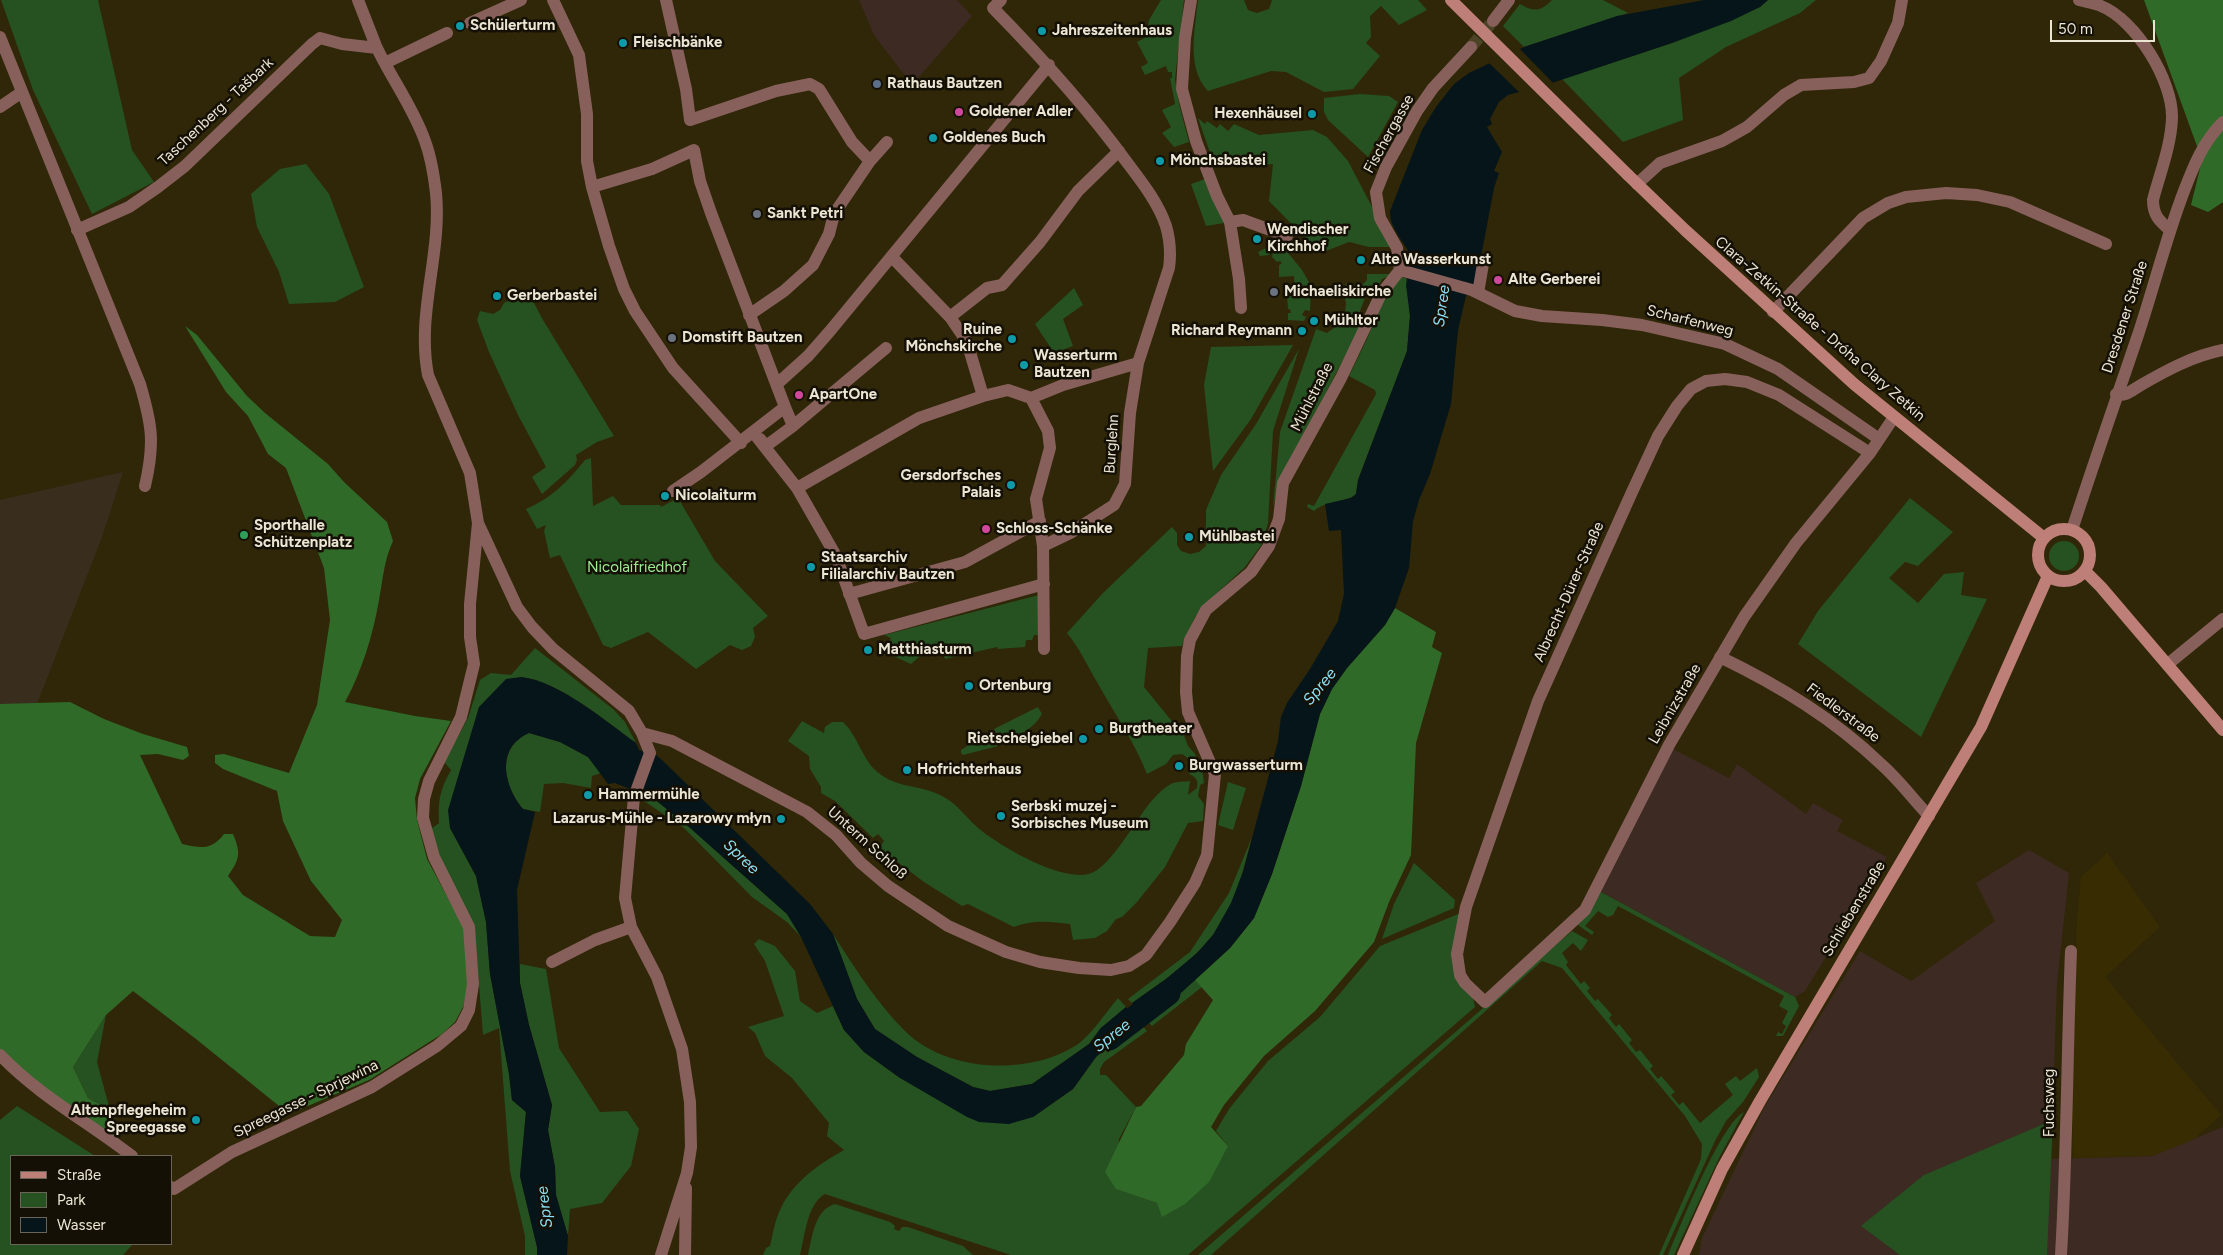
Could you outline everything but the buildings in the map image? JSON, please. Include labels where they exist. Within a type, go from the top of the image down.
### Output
[{"type":"main road","name":"Clara-Zetkin-Straße - Dróha Clary Zetkin","points":[[1451,0],[1632,179],[1773,312],[1854,384],[2044,538]]},
{"type":"main road","points":[[2057,530],[2072,530],[2080,534],[2089,548],[2091,556],[2085,571],[2071,580],[2055,580],[2042,570],[2038,553],[2044,538],[2057,530]]},
{"type":"main road","points":[[2085,571],[2168,664],[2223,730]]},
{"type":"main road","name":"Schliebenstraße","points":[[1683,1255],[1722,1169],[1760,1101],[1981,727],[2048,576]]},
{"type":"street","points":[[358,0],[377,48],[426,142],[432,166],[437,213],[424,329],[425,357],[428,375],[470,473],[478,523],[512,598],[532,627],[553,649],[629,711],[642,732],[650,753],[634,797],[624,898],[631,927],[657,977],[682,1050],[690,1102],[691,1138],[686,1173],[685,1255]]},
{"type":"street","points":[[470,23],[521,0]]},
{"type":"street","points":[[554,0],[579,54],[587,114],[587,161],[592,187],[609,246],[624,289],[635,311],[673,368],[741,442]]},
{"type":"street","points":[[666,0],[686,89],[690,120],[776,92],[806,84],[814,84],[852,142],[870,161]]},
{"type":"street","points":[[1192,0],[1185,38],[1182,89],[1196,141],[1217,196],[1230,222],[1239,279],[1241,308]]},
{"type":"street","points":[[1493,21],[1509,0]]},
{"type":"street","points":[[1632,179],[1660,163],[1722,141],[1747,127],[1784,95],[1801,86],[1854,82],[1869,78],[1881,61],[1898,23],[1902,0]]},
{"type":"street","points":[[2079,0],[2103,3],[2121,18],[2152,56],[2170,97],[2172,115],[2171,134],[2153,200],[2153,210],[2157,219],[2170,230]]},
{"type":"street","name":"Burglehn","points":[[997,4],[1098,122],[1152,197],[1166,226],[1171,252],[1169,268],[1138,362],[1130,413],[1125,484],[1122,491],[1114,505],[1072,532],[1043,546]]},
{"type":"street","points":[[385,63],[447,33]]},
{"type":"street","points":[[0,38],[140,384],[151,423],[151,458],[145,486]]},
{"type":"street","name":"Taschenberg - Tašbark","points":[[77,230],[129,207],[185,166],[320,38],[342,44],[377,48]]},
{"type":"street","name":"Fischergasse","points":[[1403,271],[1397,248],[1380,218],[1376,192],[1386,167],[1417,111],[1433,88],[1471,48]]},
{"type":"street","points":[[777,384],[808,356],[892,257],[1049,65]]},
{"type":"street","points":[[0,107],[22,92]]},
{"type":"street","name":"Dresdener Straße","points":[[2072,530],[2116,394],[2138,336],[2170,230],[2197,157],[2223,122]]},
{"type":"street","points":[[749,315],[784,291],[813,265],[829,234],[834,214],[870,161],[888,142]]},
{"type":"street","points":[[592,187],[652,169],[694,150],[700,181],[784,407],[741,442],[673,491]]},
{"type":"street","points":[[950,317],[987,288],[1002,285],[1040,242],[1078,191],[1119,151]]},
{"type":"street","points":[[1773,312],[1863,218],[1888,203],[1906,197],[1946,193],[2010,202],[2106,244]]},
{"type":"street","points":[[1230,222],[1243,220],[1287,236]]},
{"type":"street","points":[[892,257],[950,317],[966,342],[983,396]]},
{"type":"street","points":[[1475,291],[1483,264]]},
{"type":"street","name":"Scharfenweg","points":[[1403,271],[1475,291],[1515,311],[1542,316],[1602,320],[1642,326],[1725,344],[1778,369],[1879,439]]},
{"type":"street","name":"Mühlstraße","points":[[1269,546],[1279,519],[1283,483],[1341,378],[1381,294],[1403,271]]},
{"type":"street","points":[[793,426],[886,348]]},
{"type":"street","points":[[2116,394],[2125,395],[2172,368],[2201,355],[2223,350]]},
{"type":"street","points":[[797,488],[893,431],[919,418],[983,396],[1008,390],[1031,398],[1063,385],[1138,362]]},
{"type":"street","name":"Albrecht-Dürer-Straße","points":[[1485,1002],[1465,983],[1460,975],[1457,954],[1466,907],[1538,701],[1658,436],[1677,406],[1691,389],[1706,380],[1725,379],[1747,382],[1779,395],[1870,453]]},
{"type":"street","points":[[1031,398],[1048,431],[1050,448],[1036,499],[1043,546],[1044,647]]},
{"type":"street","name":"Leibnizstraße","points":[[1485,1002],[1585,910],[1668,745],[1744,617],[1796,543],[1870,453],[1894,417]]},
{"type":"street","points":[[753,432],[797,488],[836,556],[864,634],[1044,584]]},
{"type":"street","points":[[849,594],[965,562],[1040,521]]},
{"type":"street","name":"Spreegasse - Sprjewina","points":[[173,1188],[232,1152],[372,1087],[436,1046],[461,1026],[469,1010],[473,984],[468,927],[434,857],[423,818],[424,799],[429,780],[461,717],[474,664],[470,637],[470,604],[478,523]]},
{"type":"street","name":"Unterm Schloß","points":[[642,732],[672,741],[807,812],[836,835],[862,863],[888,886],[948,926],[1006,952],[1040,962],[1079,968],[1111,970],[1129,966],[1146,955],[1195,883],[1207,855],[1215,774],[1188,712],[1186,692],[1187,656],[1190,640],[1206,610],[1251,572],[1269,546]]},
{"type":"street","points":[[2168,664],[2223,619]]},
{"type":"street","name":"Fiedlerstraße","points":[[1720,656],[1803,701],[1849,735],[1883,766],[1929,816]]},
{"type":"street","points":[[552,962],[595,940],[631,927]]},
{"type":"street","name":"Fuchsweg","points":[[2061,1255],[2067,1155],[2065,1108],[2071,951]]},
{"type":"street","points":[[0,1055],[15,1071],[37,1088],[131,1155]]},
{"type":"street","points":[[661,1255],[686,1173]]},
{"type":"shaded area","points":[[859,0],[957,0],[972,16],[912,85],[874,35]]},
{"type":"shaded area","points":[[123,472],[102,537],[37,704],[0,704],[0,500]]},
{"type":"shaded area","points":[[1671,748],[1729,778],[1737,764],[1806,814],[1813,803],[1843,820],[1837,831],[1887,857],[1805,991],[1795,997],[1601,892]]},
{"type":"shaded area","points":[[2029,850],[2069,873],[2057,983],[2051,1159],[2152,1156],[2223,1127],[2223,1255],[1699,1255],[1702,1238],[1764,1108],[1860,951],[1911,981],[1995,921],[1976,883]]},
{"type":"shaded area","points":[[2107,853],[2160,927],[2105,977],[2221,1115],[2193,1140],[2152,1156],[2073,1158],[2071,1076],[2077,921],[2081,877]]},
{"type":"green space","points":[[1,0],[98,0],[132,150],[154,182],[92,214],[33,90]]},
{"type":"green space","points":[[1161,0],[1184,0],[1175,79],[1179,104],[1189,142],[1174,147],[1162,133],[1171,127],[1162,110],[1175,104],[1170,78],[1172,78],[1172,72],[1168,72],[1166,66],[1145,75],[1141,67],[1148,63],[1137,42],[1146,37],[1149,20]]},
{"type":"green space","points":[[1198,0],[1244,0],[1248,10],[1257,13],[1269,9],[1272,0],[1418,0],[1427,10],[1399,25],[1381,6],[1370,16],[1371,37],[1366,43],[1380,56],[1353,89],[1324,92],[1286,72],[1271,71],[1208,91],[1201,82],[1194,60],[1194,35]]},
{"type":"green space","points":[[1552,0],[1603,0],[1628,13],[1524,47],[1503,26],[1520,4],[1537,10]]},
{"type":"green space","points":[[1768,0],[1816,0],[1800,13],[1726,47],[1679,78],[1683,120],[1623,142],[1562,79],[1672,43],[1760,7]]},
{"type":"green space","points":[[2144,0],[2223,0],[2223,202],[2208,212],[2191,205],[2202,160]]},
{"type":"green space","points":[[1360,94],[1389,96],[1398,102],[1368,157],[1328,120],[1324,112],[1324,98]]},
{"type":"green space","points":[[1198,118],[1205,124],[1207,121],[1217,128],[1220,124],[1228,131],[1234,124],[1259,135],[1313,130],[1327,137],[1348,161],[1393,247],[1369,247],[1349,242],[1326,251],[1318,251],[1269,201],[1273,164],[1236,167],[1214,164]]},
{"type":"green space","points":[[306,164],[329,194],[364,287],[335,302],[289,304],[279,272],[257,227],[251,194],[280,169]]},
{"type":"green space","points":[[1208,178],[1224,223],[1206,226],[1191,184]]},
{"type":"green space","points":[[1279,242],[1302,270],[1311,286],[1310,311],[1305,310],[1302,315],[1306,317],[1304,321],[1288,320],[1288,313],[1291,313],[1290,309],[1288,309],[1287,296],[1295,295],[1294,276],[1279,277],[1279,265],[1282,263],[1280,261],[1277,262],[1272,257],[1273,253],[1271,252],[1269,255],[1260,256],[1258,252],[1266,248],[1274,251]]},
{"type":"green space","points":[[1367,274],[1393,274],[1382,279],[1374,294],[1366,295],[1359,314],[1363,322],[1279,482],[1273,507],[1280,432],[1316,329],[1327,333],[1342,322],[1350,320],[1345,314],[1346,303],[1343,291],[1346,284],[1362,285],[1367,280]]},
{"type":"green space","points":[[1402,277],[1407,279],[1410,316],[1407,351],[1358,480],[1356,494],[1324,505],[1314,511],[1307,507],[1308,504],[1314,506],[1376,394],[1375,390],[1349,376],[1384,297]]},
{"type":"green space","points":[[1074,288],[1083,305],[1063,319],[1073,346],[1054,353],[1035,324]]},
{"type":"green space","points":[[528,292],[614,436],[597,442],[576,455],[575,465],[542,494],[532,477],[546,467],[518,415],[489,352],[477,320],[480,311],[493,314],[500,310],[504,303]]},
{"type":"green space","points":[[185,326],[197,335],[247,396],[328,464],[344,482],[387,522],[393,541],[386,562],[374,626],[362,665],[345,702],[451,721],[420,779],[415,798],[417,820],[427,859],[465,930],[469,983],[463,1007],[455,1022],[442,1034],[369,1080],[289,1114],[133,991],[106,1015],[73,1067],[88,1098],[110,1110],[120,1135],[114,1139],[0,1061],[0,704],[70,702],[104,719],[143,734],[187,747],[189,756],[183,760],[158,754],[140,755],[182,844],[205,847],[215,843],[224,834],[233,834],[238,856],[228,876],[243,895],[310,936],[335,937],[342,920],[311,881],[283,821],[277,791],[223,769],[215,763],[215,755],[224,754],[289,773],[317,705],[330,620],[324,568],[286,468],[268,454],[248,416],[226,392]]},
{"type":"green space","points":[[1293,345],[1251,419],[1213,471],[1204,385],[1211,347]]},
{"type":"green space","points":[[1299,349],[1273,431],[1268,523],[1262,544],[1245,567],[1202,607],[1195,617],[1182,646],[1148,648],[1144,687],[1170,719],[1182,730],[1188,746],[1195,754],[1202,769],[1204,783],[1200,785],[1198,796],[1204,804],[1203,821],[1188,823],[1165,867],[1137,902],[1122,917],[1116,919],[1107,931],[1095,938],[1073,940],[1070,924],[1035,922],[1014,927],[968,904],[962,906],[924,882],[879,848],[884,841],[878,834],[873,838],[835,801],[821,793],[821,787],[810,769],[809,756],[788,741],[802,721],[824,733],[825,727],[832,722],[843,722],[874,769],[887,779],[925,789],[946,798],[983,832],[1022,856],[1055,871],[1086,874],[1097,870],[1117,850],[1143,812],[1161,791],[1175,782],[1190,781],[1188,795],[1197,788],[1194,776],[1189,774],[1190,762],[1182,754],[1173,755],[1166,764],[1147,774],[1130,739],[1080,651],[1067,633],[1103,593],[1172,527],[1177,533],[1177,545],[1181,551],[1190,554],[1199,552],[1206,546],[1208,534],[1206,529],[1206,510],[1221,475],[1256,424]]},
{"type":"green space","name":"Nicolaifriedhof","points":[[591,458],[593,506],[613,496],[621,505],[660,505],[661,507],[678,498],[715,561],[768,616],[753,628],[755,637],[751,646],[742,650],[730,645],[696,669],[648,632],[611,648],[603,645],[560,555],[550,558],[544,531],[546,525],[537,529],[526,509],[552,494],[585,460]]},
{"type":"green space","points":[[1910,498],[1953,532],[1918,566],[1905,562],[1889,578],[1918,603],[1944,574],[1964,572],[1961,595],[1987,599],[1921,737],[1798,644],[1818,611]]},
{"type":"green space","points":[[2064,541],[2075,545],[2079,556],[2075,567],[2064,571],[2053,567],[2049,556],[2053,545]]},
{"type":"green space","points":[[1039,595],[1040,635],[1034,635],[1032,640],[1026,640],[1025,647],[998,649],[997,647],[945,659],[943,651],[919,657],[911,664],[891,655],[882,654],[880,646],[888,643],[891,638],[884,635]]},
{"type":"green space","points":[[1395,608],[1436,632],[1432,647],[1442,653],[1416,743],[1411,855],[1389,902],[1374,942],[1315,1011],[1264,1056],[1224,1105],[1211,1127],[1228,1146],[1209,1182],[1185,1204],[1162,1217],[1157,1203],[1116,1189],[1105,1172],[1136,1107],[1141,1106],[1184,1055],[1186,1044],[1213,1000],[1195,980],[1230,948],[1254,918],[1272,874],[1301,786],[1320,714],[1332,689],[1347,668],[1385,625]]},
{"type":"green space","points":[[535,648],[613,709],[625,722],[636,743],[566,694],[536,680],[521,677],[479,707],[450,828],[476,876],[486,922],[490,974],[509,1074],[512,1100],[526,1112],[520,1176],[537,1247],[537,1255],[525,1255],[525,1236],[510,1171],[499,1028],[483,1035],[475,934],[441,859],[431,829],[439,823],[440,795],[451,770],[444,762],[468,718],[480,680],[491,673],[511,675]]},
{"type":"green space","points":[[1038,707],[1042,714],[1039,719],[1025,732],[1002,744],[994,729]]},
{"type":"green space","points":[[990,731],[998,746],[963,755],[961,753],[961,750]]},
{"type":"green space","points":[[529,733],[560,742],[588,757],[601,773],[592,776],[591,788],[563,783],[544,784],[540,812],[523,809],[511,790],[506,768],[511,748],[518,740]]},
{"type":"green space","points":[[1228,782],[1246,788],[1233,830],[1218,825]]},
{"type":"green space","points":[[643,794],[653,798],[689,827],[787,914],[801,937],[787,922],[752,897],[684,828],[641,799]]},
{"type":"green space","points":[[1252,837],[1232,901],[1220,925],[1203,946],[1184,964],[1132,1003],[1128,999],[1190,952],[1229,893]]},
{"type":"green space","points":[[1414,863],[1455,900],[1454,908],[1382,939],[1394,904]]},
{"type":"green space","points":[[1601,892],[1795,997],[1799,1006],[1783,1036],[1776,1036],[1778,1032],[1782,1034],[1786,1026],[1782,1023],[1788,1011],[1779,1006],[1784,996],[1618,906],[1613,915],[1608,917],[1598,911],[1585,926],[1594,932],[1592,935],[1578,925],[1591,910]]},
{"type":"green space","points":[[1461,913],[1453,954],[1473,998],[1475,1007],[1188,1255],[1011,1255],[825,1194],[814,1205],[810,1213],[800,1255],[763,1255],[766,1248],[770,1246],[779,1212],[786,1198],[808,1174],[844,1150],[827,1136],[829,1123],[792,1078],[765,1056],[755,1033],[748,1027],[784,1016],[765,961],[754,944],[759,939],[775,946],[795,971],[800,1001],[817,1013],[833,1006],[844,1030],[864,1052],[900,1078],[1033,1117],[1073,1089],[1096,1057],[1112,1043],[1141,1024],[1147,1031],[1104,1062],[1100,1069],[1100,1075],[1106,1075],[1136,1107],[1119,1139],[1117,1189],[1157,1203],[1228,1146],[1216,1131],[1229,1109],[1268,1061],[1320,1017],[1380,946]]},
{"type":"green space","points":[[1572,931],[1588,940],[1581,951],[1573,943],[1562,953],[1568,962],[1566,965],[1581,984],[1584,981],[1590,988],[1587,991],[1595,1001],[1598,999],[1612,1015],[1609,1018],[1616,1027],[1619,1024],[1632,1040],[1629,1043],[1636,1052],[1640,1050],[1653,1066],[1650,1069],[1658,1079],[1661,1076],[1675,1092],[1671,1095],[1679,1105],[1683,1102],[1700,1123],[1733,1095],[1725,1084],[1736,1076],[1740,1081],[1757,1068],[1759,1077],[1743,1102],[1726,1121],[1715,1141],[1663,1255],[1659,1255],[1701,1159],[1702,1144],[1685,1116],[1562,968],[1542,961],[1211,1255],[1198,1255]]},
{"type":"green space","points":[[833,934],[875,997],[905,1031],[922,1045],[942,1055],[964,1062],[987,1065],[1011,1065],[1034,1062],[1056,1056],[1075,1046],[1086,1037],[1118,998],[1126,1007],[1101,1028],[1089,1044],[1032,1084],[990,1091],[973,1087],[917,1057],[875,1029],[857,999]]},
{"type":"green space","points":[[520,964],[546,969],[559,1048],[600,1112],[627,1111],[639,1129],[631,1166],[602,1203],[570,1209],[568,1236],[556,1195],[555,1167],[548,1130],[552,1105],[529,1025],[520,983]]},
{"type":"green space","points":[[1195,980],[1202,987],[1152,1026],[1147,1021]]},
{"type":"green space","points":[[106,1015],[97,1062],[110,1110],[88,1098],[73,1067]]},
{"type":"green space","points":[[17,1106],[93,1155],[10,1155],[10,1245],[132,1245],[123,1255],[0,1255],[0,1120]]},
{"type":"green space","points":[[1744,1112],[1720,1156],[1674,1255],[1668,1255],[1691,1200],[1713,1155],[1724,1135],[1735,1120]]},
{"type":"green space","points":[[2053,1120],[2047,1255],[1900,1255],[1861,1226],[1924,1175]]},
{"type":"green space","points":[[835,1204],[890,1222],[895,1226],[894,1229],[899,1231],[902,1227],[908,1227],[963,1246],[973,1255],[808,1255],[813,1232],[819,1218],[828,1207]]},
{"type":"water","points":[[1704,0],[1768,0],[1760,7],[1731,21],[1549,84],[1508,95],[1499,102],[1490,119],[1492,124],[1487,127],[1502,152],[1494,171],[1499,173],[1494,188],[1477,278],[1466,296],[1458,330],[1451,404],[1430,474],[1419,500],[1413,521],[1409,568],[1395,608],[1385,625],[1347,668],[1332,689],[1320,714],[1301,786],[1272,874],[1254,918],[1230,948],[1147,1021],[1132,1003],[1166,979],[1197,953],[1213,935],[1231,903],[1243,872],[1278,741],[1281,717],[1287,703],[1310,669],[1338,621],[1344,594],[1341,530],[1329,531],[1325,504],[1351,498],[1356,494],[1358,480],[1407,351],[1410,316],[1406,285],[1409,265],[1413,260],[1395,231],[1390,211],[1422,130],[1436,107],[1454,84],[1469,73],[1524,47],[1617,16]]},
{"type":"water","points":[[521,677],[536,680],[566,694],[636,743],[639,750],[656,755],[662,760],[810,904],[833,934],[857,999],[875,1029],[917,1057],[973,1087],[990,1091],[1032,1084],[1089,1044],[1101,1028],[1126,1007],[1141,1024],[1112,1043],[1096,1057],[1073,1089],[1033,1117],[1009,1124],[979,1122],[967,1117],[900,1078],[864,1052],[844,1030],[801,937],[787,914],[689,827],[653,798],[615,783],[608,784],[588,757],[560,742],[529,733],[518,740],[511,748],[506,768],[511,790],[516,800],[523,809],[535,812],[517,890],[520,983],[529,1025],[552,1105],[548,1130],[555,1167],[556,1195],[568,1236],[567,1255],[537,1255],[537,1247],[520,1176],[526,1112],[512,1100],[509,1074],[490,974],[486,922],[476,876],[450,828],[448,810],[479,707],[506,679]]},
{"type":"pier","points":[[1518,47],[1555,85],[1521,94],[1487,61]]},
{"type":"waterway","name":"Spree","points":[[1109,1038],[1168,993]]},
{"type":"tunnel","points":[[1471,47],[1493,21]]},
{"type":"place","name":"Schülerturm","points":[[460,26]]},
{"type":"place","name":"Jahreszeitenhaus","points":[[1042,31]]},
{"type":"place","name":"Fleischbänke","points":[[623,43]]},
{"type":"place","name":"Rathaus Bautzen","points":[[877,84]]},
{"type":"place","name":"Goldener Adler","points":[[959,112]]},
{"type":"place","name":"Hexenhäusel","points":[[1312,114]]},
{"type":"place","name":"Goldenes Buch","points":[[933,138]]},
{"type":"place","name":"Mönchsbastei","points":[[1160,161]]},
{"type":"place","name":"Sankt Petri","points":[[757,214]]},
{"type":"place","name":"Wendischer Kirchhof","points":[[1257,239]]},
{"type":"place","name":"Alte Wasserkunst","points":[[1361,260]]},
{"type":"place","name":"Alte Gerberei","points":[[1498,280]]},
{"type":"place","name":"Michaeliskirche","points":[[1274,292]]},
{"type":"place","name":"Gerberbastei","points":[[497,296]]},
{"type":"place","name":"Mühltor","points":[[1314,321]]},
{"type":"place","name":"Richard Reymann","points":[[1302,331]]},
{"type":"place","name":"Domstift Bautzen","points":[[672,338]]},
{"type":"place","name":"Ruine Mönchskirche","points":[[1012,339]]},
{"type":"place","name":"Wasserturm Bautzen","points":[[1024,365]]},
{"type":"place","name":"ApartOne","points":[[799,395]]},
{"type":"place","name":"Gersdorfsches Palais","points":[[1011,485]]},
{"type":"place","name":"Nicolaiturm","points":[[665,496]]},
{"type":"place","name":"Schloss-Schänke","points":[[986,529]]},
{"type":"place","name":"Sporthalle Schützenplatz","points":[[244,535]]},
{"type":"place","name":"Mühlbastei","points":[[1189,537]]},
{"type":"place","name":"Staatsarchiv Filialarchiv Bautzen","points":[[811,567]]},
{"type":"place","name":"Matthiasturm","points":[[868,650]]},
{"type":"place","name":"Ortenburg","points":[[969,686]]},
{"type":"place","name":"Burgtheater","points":[[1099,729]]},
{"type":"place","name":"Rietschelgiebel","points":[[1083,739]]},
{"type":"place","name":"Burgwasserturm","points":[[1179,766]]},
{"type":"place","name":"Hofrichterhaus","points":[[907,770]]},
{"type":"place","name":"Hammermühle","points":[[588,795]]},
{"type":"place","name":"Serbski muzej - Sorbisches Museum","points":[[1001,816]]},
{"type":"place","name":"Lazarus-Mühle - Lazarowy młyn","points":[[781,819]]},
{"type":"place","name":"Altenpflegeheim Spreegasse","points":[[196,1120]]}]
